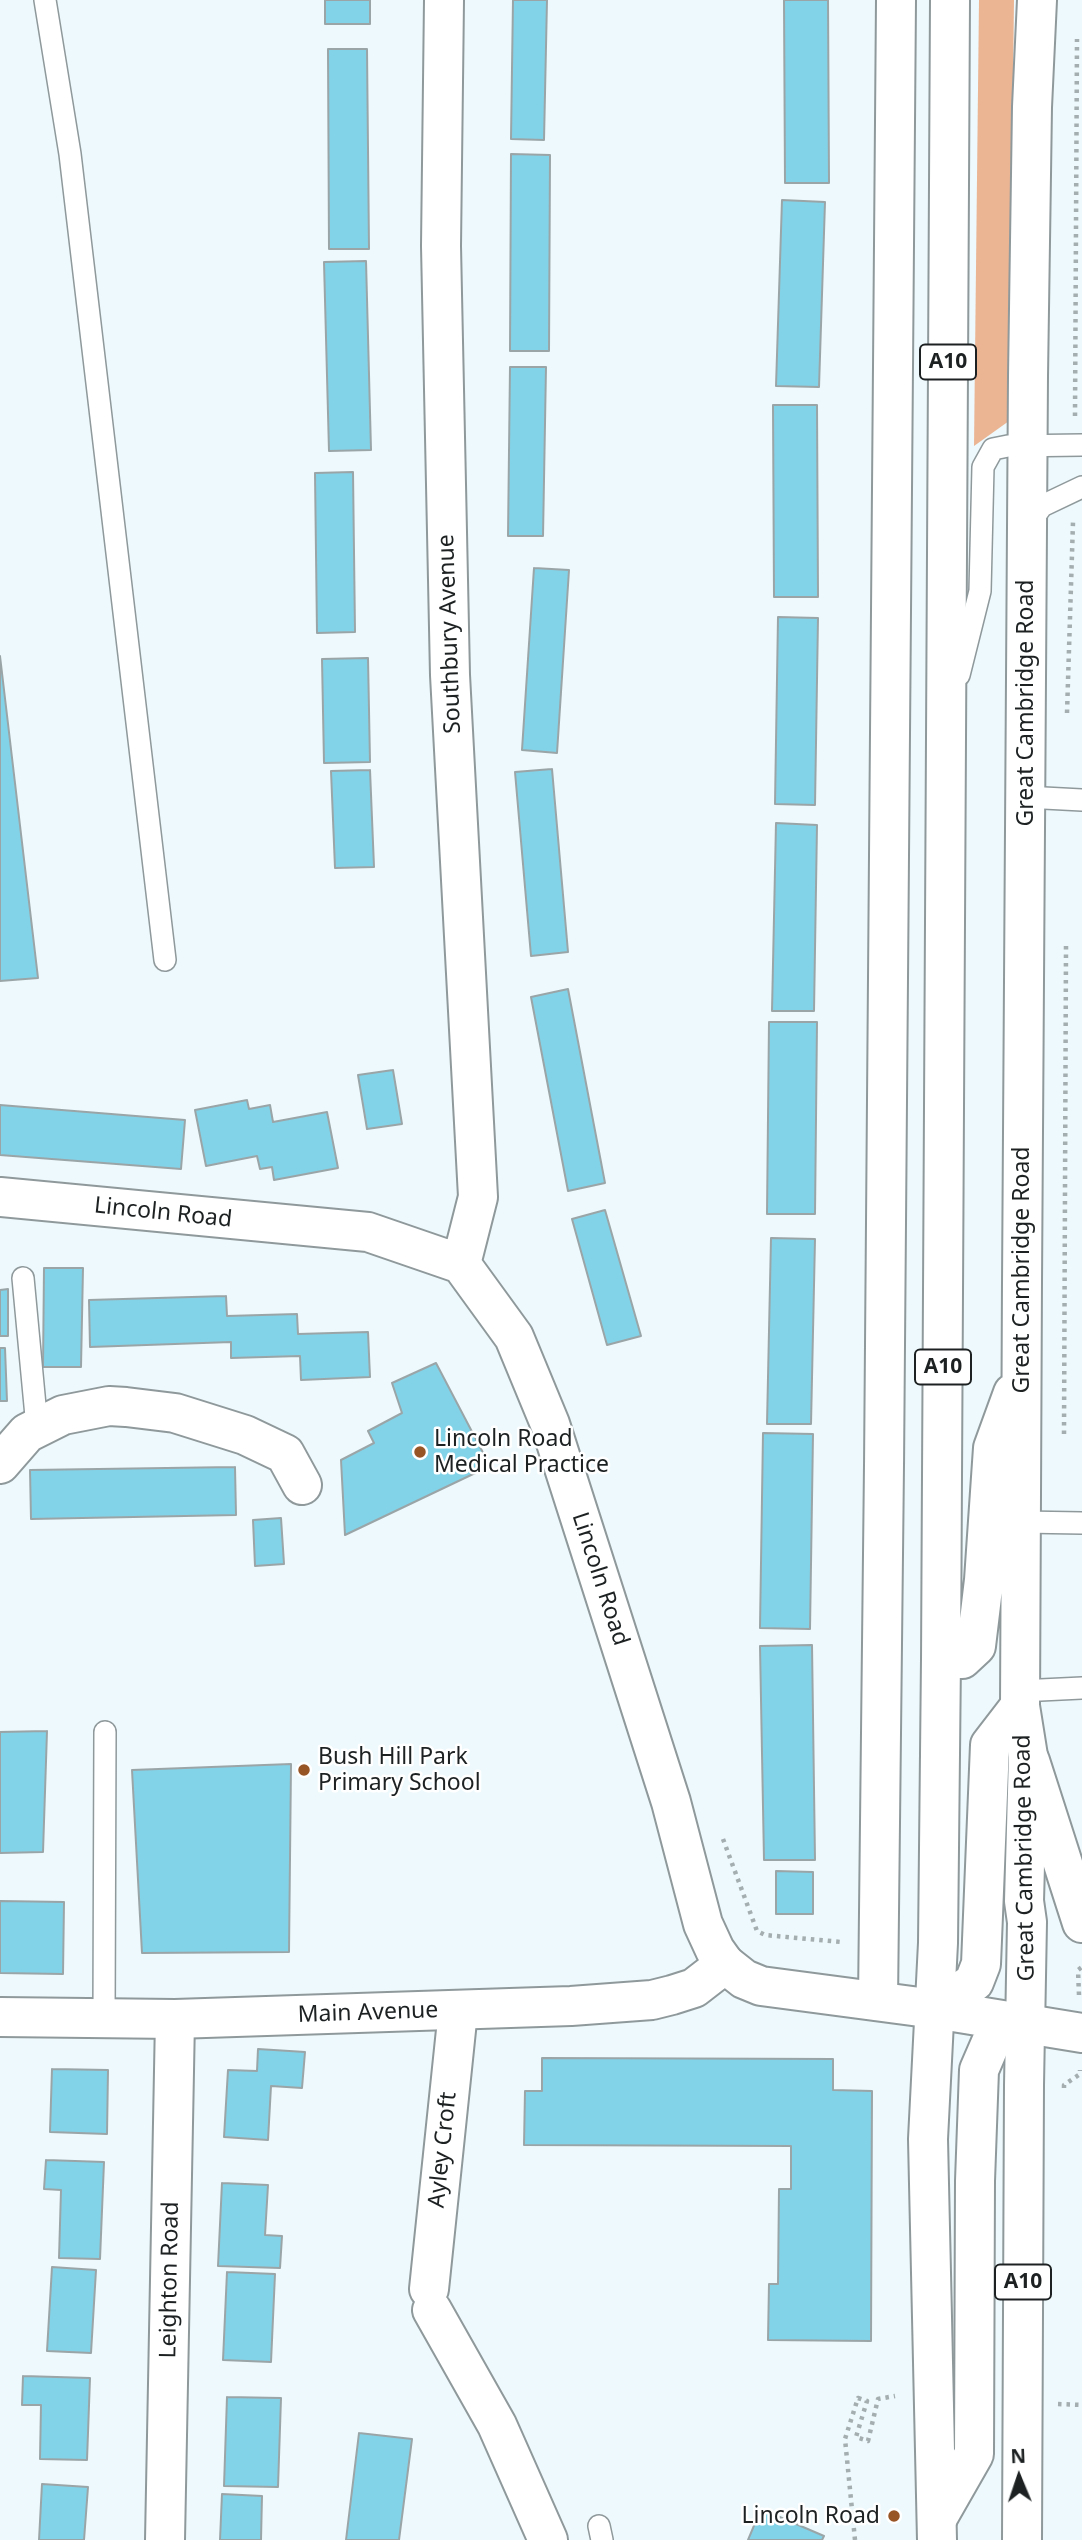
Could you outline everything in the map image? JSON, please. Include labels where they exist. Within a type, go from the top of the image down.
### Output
[{"type":"main road","name":"Southbury Avenue","points":[[444,0],[441,246],[450,675],[478,1197],[461,1264]]},
{"type":"main road","points":[[878,2001],[896,0]]},
{"type":"main road","name":"A10","points":[[937,2528],[928,2138],[938,1943],[942,1659],[950,0]]},
{"type":"main road","name":"Great Cambridge Road","points":[[1021,2540],[1027,1923],[1024,1901],[1028,1756],[1020,1698],[1027,446],[1032,107],[1037,0]]},
{"type":"main road","name":"Lincoln Road","points":[[0,1197],[368,1232],[461,1264],[514,1337],[550,1423],[671,1802],[703,1924],[725,1964],[744,1979],[761,1986],[934,2009],[1082,2033]]},
{"type":"main road","name":"A10","points":[[942,1659],[962,1659],[976,1646],[984,1580],[993,1448],[1022,1367]]},
{"type":"main road","points":[[0,1464],[27,1433],[37,1427],[63,1415],[109,1406],[175,1413],[245,1435],[285,1454],[302,1485]]},
{"type":"main road","points":[[934,2009],[974,1982],[981,1964],[990,1745],[1020,1698]]},
{"type":"main road","points":[[1028,1756],[1082,1923]]},
{"type":"main road","name":"Main Avenue","points":[[0,2017],[176,2019],[458,2011],[652,2000],[694,1988],[725,1964]]},
{"type":"main road","name":"Ayley Croft","points":[[458,2011],[430,2299],[497,2425],[548,2540]]},
{"type":"main road","name":"Leighton Road","points":[[165,2540],[176,2019]]},
{"type":"main road","name":"A10","points":[[937,2528],[974,2454],[975,2181],[979,2070],[992,2040],[1026,2025]]},
{"type":"lane","points":[[45,0],[70,154],[165,960]]},
{"type":"lane","points":[[946,724],[980,591],[983,467],[993,449],[1082,445]]},
{"type":"lane","points":[[1027,527],[1042,506],[1082,487]]},
{"type":"lane","points":[[1025,797],[1082,800]]},
{"type":"lane","points":[[23,1278],[37,1427]]},
{"type":"lane","points":[[1022,1522],[1082,1523]]},
{"type":"lane","points":[[1020,1698],[1082,1688]]},
{"type":"lane","points":[[104,2017],[105,1732]]},
{"type":"path","points":[[1075,400],[1077,28]]},
{"type":"path","name":"Great Cambridge Road","points":[[1067,725],[1073,520]]},
{"type":"path","name":"Great Cambridge Road","points":[[1063,1434],[1066,945]]},
{"type":"path","points":[[722,1836],[757,1931],[765,1935],[844,1943]]},
{"type":"path","points":[[1079,1980],[1078,1970],[1082,1967]]},
{"type":"path","points":[[855,2540],[845,2440],[858,2398],[867,2401],[856,2437],[868,2441],[877,2399]]},
{"type":"shaded area","points":[[979,0],[1014,0],[1009,421],[974,446]]},
{"type":"building","points":[[325,0],[370,0],[370,24],[325,24]]},
{"type":"building","points":[[513,0],[547,0],[544,140],[511,139]]},
{"type":"building","points":[[784,0],[828,0],[829,183],[785,183]]},
{"type":"building","points":[[328,49],[367,49],[369,249],[329,249]]},
{"type":"building","points":[[511,154],[550,155],[549,351],[510,351]]},
{"type":"building","points":[[782,200],[825,202],[819,387],[776,386]]},
{"type":"building","points":[[366,261],[371,450],[329,451],[324,262]]},
{"type":"building","points":[[510,367],[546,367],[543,536],[508,536]]},
{"type":"building","points":[[773,405],[817,405],[818,597],[774,597]]},
{"type":"building","points":[[353,472],[355,632],[317,633],[315,473]]},
{"type":"building","points":[[534,568],[569,570],[557,753],[522,750]]},
{"type":"building","points":[[778,617],[818,618],[815,805],[775,804]]},
{"type":"building","points":[[0,656],[38,978],[0,981]]},
{"type":"building","points":[[368,658],[370,762],[324,763],[322,659]]},
{"type":"building","points":[[552,769],[568,952],[531,956],[515,772]]},
{"type":"building","points":[[370,770],[374,867],[335,868],[331,771]]},
{"type":"building","points":[[776,823],[817,825],[814,1011],[772,1011]]},
{"type":"building","points":[[568,989],[605,1183],[568,1191],[531,997]]},
{"type":"building","points":[[769,1022],[817,1022],[815,1214],[767,1214]]},
{"type":"building","points":[[393,1070],[402,1124],[367,1129],[358,1075]]},
{"type":"building","points":[[247,1100],[249,1109],[270,1105],[273,1122],[327,1112],[338,1168],[274,1180],[272,1167],[260,1169],[257,1156],[206,1166],[195,1110]]},
{"type":"building","points":[[0,1105],[185,1120],[181,1169],[0,1155]]},
{"type":"building","points":[[605,1210],[641,1336],[607,1345],[572,1219]]},
{"type":"building","points":[[771,1238],[815,1239],[811,1424],[767,1424]]},
{"type":"building","points":[[44,1268],[83,1268],[81,1367],[43,1367]]},
{"type":"building","points":[[8,1289],[8,1336],[0,1336],[0,1290]]},
{"type":"building","points":[[226,1296],[227,1316],[297,1314],[298,1334],[368,1332],[370,1377],[301,1380],[300,1356],[231,1358],[231,1342],[90,1347],[89,1300]]},
{"type":"building","points":[[0,1348],[5,1348],[7,1401],[0,1401]]},
{"type":"building","name":"Lincoln Road Medical Practice","points":[[436,1363],[490,1466],[345,1535],[341,1460],[374,1443],[368,1431],[402,1413],[392,1383]]},
{"type":"building","points":[[763,1433],[813,1434],[810,1629],[760,1628]]},
{"type":"building","points":[[235,1467],[236,1515],[31,1519],[30,1470]]},
{"type":"building","points":[[281,1518],[284,1564],[255,1566],[253,1520]]},
{"type":"building","points":[[812,1645],[815,1860],[764,1860],[760,1646]]},
{"type":"building","points":[[47,1731],[43,1852],[0,1853],[0,1732]]},
{"type":"building","points":[[291,1764],[289,1952],[142,1953],[132,1770]]},
{"type":"building","points":[[776,1871],[813,1872],[813,1914],[776,1914]]},
{"type":"building","points":[[0,1901],[64,1902],[63,1974],[0,1973]]},
{"type":"building","points":[[258,2049],[305,2052],[302,2088],[271,2086],[268,2140],[224,2137],[228,2070],[257,2071]]},
{"type":"building","points":[[542,2058],[833,2059],[833,2090],[872,2091],[871,2341],[768,2340],[769,2284],[778,2284],[779,2189],[791,2189],[791,2146],[524,2145],[525,2091],[542,2091]]},
{"type":"building","points":[[52,2069],[108,2070],[107,2134],[50,2132]]},
{"type":"building","points":[[46,2160],[104,2162],[100,2259],[59,2258],[61,2190],[44,2189]]},
{"type":"building","points":[[222,2183],[268,2185],[265,2235],[282,2236],[280,2268],[218,2266]]},
{"type":"building","points":[[52,2267],[96,2270],[91,2353],[47,2351]]},
{"type":"building","points":[[227,2272],[275,2274],[271,2362],[223,2360]]},
{"type":"building","points":[[23,2376],[90,2378],[87,2460],[40,2459],[41,2405],[22,2405]]},
{"type":"building","points":[[227,2397],[281,2398],[278,2487],[224,2486]]},
{"type":"building","points":[[359,2433],[412,2439],[399,2540],[346,2540]]},
{"type":"building","points":[[42,2484],[88,2487],[84,2540],[39,2540]]},
{"type":"building","points":[[222,2494],[262,2496],[261,2540],[220,2540]]},
{"type":"building","points":[[761,2509],[824,2536],[822,2540],[748,2540]]},
{"type":"place","name":"Lincoln Road Medical Practice","points":[[420,1452]]},
{"type":"place","name":"Bush Hill Park Primary School","points":[[304,1770]]},
{"type":"place","name":"Lincoln Road","points":[[894,2516]]}]
